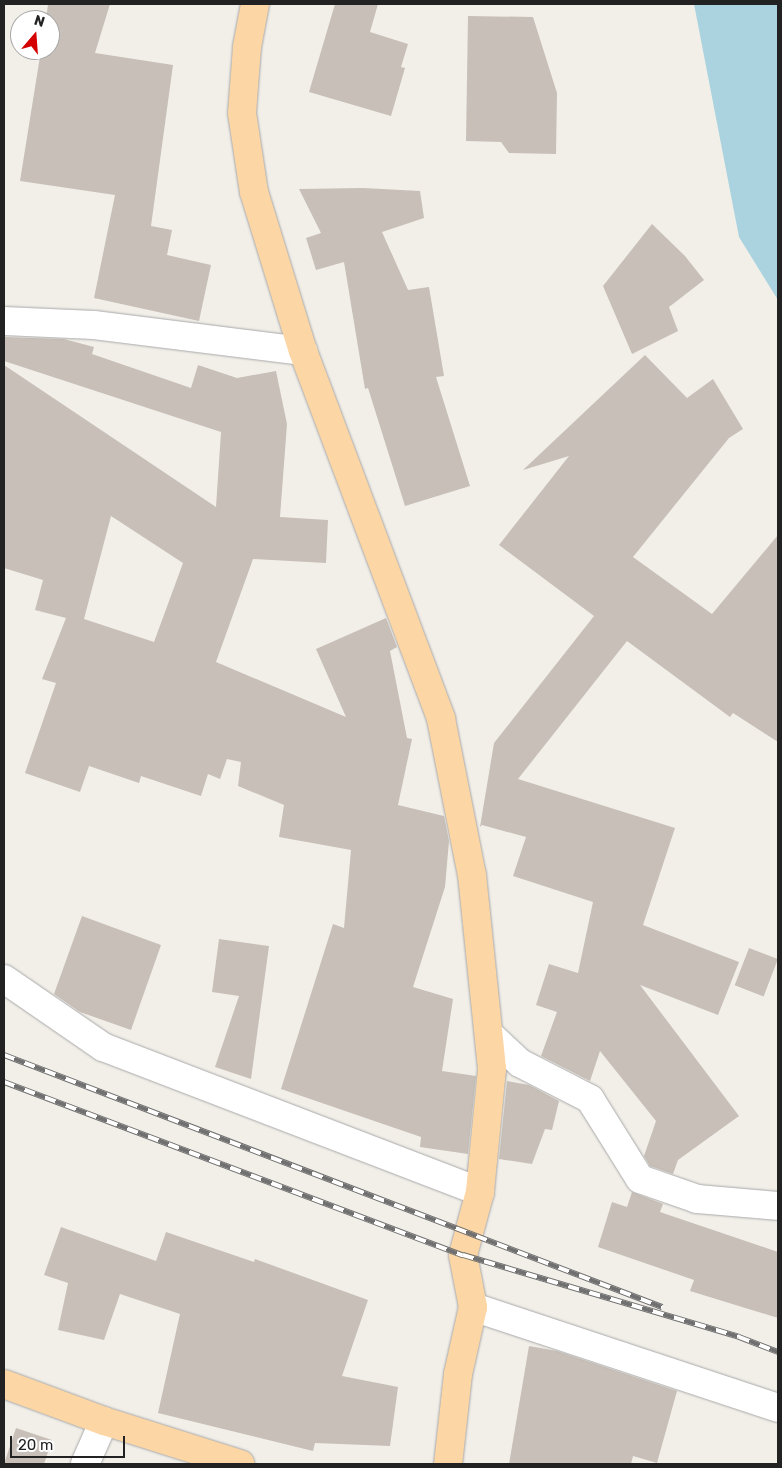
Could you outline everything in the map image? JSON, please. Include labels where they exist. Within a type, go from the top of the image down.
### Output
[{"type":"main road","points":[[255,4],[247,48],[242,114],[254,192],[303,351],[442,719],[472,875],[492,1069],[480,1192],[463,1255],[473,1307],[458,1374],[448,1464]]},
{"type":"main road","points":[[4,1384],[104,1421],[240,1464]]},
{"type":"street","points":[[4,321],[94,325],[303,351]]},
{"type":"street","points":[[4,979],[103,1047],[480,1192]]},
{"type":"street","points":[[490,1035],[520,1063],[590,1099],[640,1179],[697,1200],[778,1206]]},
{"type":"street","points":[[473,1307],[778,1408]]},
{"type":"street","points":[[85,1464],[104,1421]]},
{"type":"water","points":[[694,4],[778,4],[778,300],[739,237]]},
{"type":"building","points":[[48,4],[110,4],[95,53],[173,65],[151,226],[172,230],[167,255],[211,265],[199,321],[94,298],[115,195],[20,181],[39,60],[60,60],[60,10],[47,10]]},
{"type":"building","points":[[335,4],[378,4],[370,32],[408,44],[401,67],[405,68],[391,116],[309,92]]},
{"type":"building","points":[[468,16],[533,17],[557,93],[556,154],[509,153],[501,142],[466,141]]},
{"type":"building","points":[[363,188],[420,191],[424,218],[382,232],[408,290],[429,287],[444,376],[436,377],[470,486],[405,506],[368,388],[365,389],[344,262],[316,270],[306,238],[321,233],[299,189]]},
{"type":"building","points":[[652,224],[685,256],[704,280],[669,307],[678,331],[632,354],[603,286]]},
{"type":"building","points":[[4,337],[64,339],[94,347],[92,354],[191,388],[198,365],[237,378],[276,371],[287,424],[280,517],[328,520],[326,563],[253,559],[216,662],[346,717],[316,649],[386,618],[397,647],[390,651],[407,738],[412,739],[398,805],[444,816],[449,841],[445,887],[413,987],[453,999],[442,1071],[476,1076],[468,1154],[420,1147],[421,1137],[281,1089],[333,924],[344,928],[351,850],[279,837],[284,805],[238,786],[241,762],[227,759],[220,779],[208,774],[201,796],[141,776],[139,783],[89,766],[80,792],[25,773],[56,683],[42,679],[66,618],[35,610],[43,580],[4,568],[4,365],[216,507],[221,432],[4,361]],"holes":[[[111,516],[183,563],[154,642],[84,619]]]},
{"type":"building","points":[[645,355],[687,398],[713,379],[743,429],[729,438],[633,557],[712,614],[778,535],[778,742],[733,713],[730,717],[627,641],[518,779],[675,828],[643,925],[739,962],[718,1015],[640,985],[739,1116],[678,1160],[673,1174],[650,1166],[644,1156],[656,1121],[600,1051],[590,1081],[541,1056],[557,1012],[536,1005],[549,964],[578,973],[593,902],[513,876],[526,837],[482,825],[480,827],[494,743],[594,616],[499,545],[569,456],[523,470]]},
{"type":"building","points":[[82,916],[161,945],[131,1030],[80,1012],[54,994]]},
{"type":"building","points":[[219,939],[269,946],[251,1079],[215,1067],[239,996],[212,992]]},
{"type":"building","points":[[749,948],[778,959],[764,996],[735,985]]},
{"type":"building","points":[[507,1081],[529,1085],[559,1101],[552,1130],[545,1129],[532,1164],[499,1159]]},
{"type":"building","points":[[632,1192],[663,1204],[660,1212],[778,1252],[778,1318],[690,1291],[694,1280],[598,1247],[612,1202],[627,1207]]},
{"type":"building","points":[[61,1227],[156,1261],[166,1232],[254,1262],[255,1259],[368,1300],[342,1376],[398,1387],[390,1446],[315,1443],[313,1451],[158,1413],[180,1314],[120,1294],[104,1340],[58,1330],[68,1283],[44,1275]]},
{"type":"building","points":[[529,1346],[557,1351],[677,1391],[657,1463],[633,1456],[631,1464],[509,1464]]},
{"type":"building","points":[[16,1428],[52,1440],[44,1464],[4,1464]]},
{"type":"railway","points":[[4,1055],[662,1307]]},
{"type":"railway","points":[[4,1082],[463,1255],[739,1337],[778,1352]]}]
